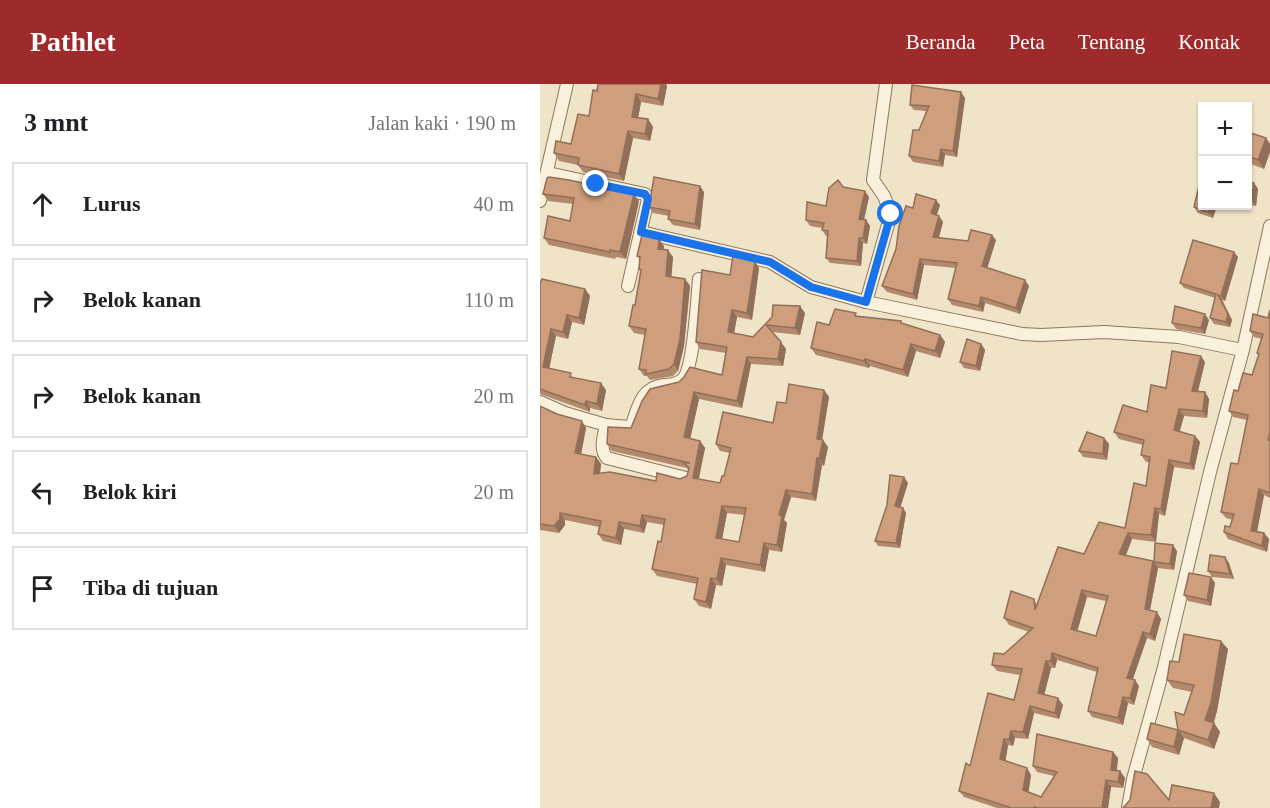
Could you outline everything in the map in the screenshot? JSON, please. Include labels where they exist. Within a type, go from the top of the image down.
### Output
[{"type":"street","points":[[540,201],[567,84]]},
{"type":"street","points":[[866,302],[891,214],[884,196],[873,180],[886,84]]},
{"type":"street","points":[[548,173],[645,194],[648,199],[628,286]]},
{"type":"street","points":[[1128,808],[1133,779],[1164,667],[1210,472],[1242,350],[1270,226]]},
{"type":"street","points":[[641,232],[770,262],[811,287],[866,302],[1022,334],[1104,332],[1179,337],[1242,350]]},
{"type":"street","points":[[540,402],[565,413],[606,425],[629,427],[632,425],[643,395],[650,389],[677,383],[684,379],[690,363],[699,279]]},
{"type":"street","points":[[606,425],[602,445],[603,453],[607,458],[686,478]]},
{"type":"building","points":[[598,84],[661,84],[658,99],[636,94],[632,117],[648,119],[645,134],[628,131],[619,174],[578,165],[579,158],[554,153],[556,141],[571,144],[578,114],[589,116],[593,90],[597,91]]},
{"type":"building","points":[[912,85],[961,92],[953,151],[941,149],[939,161],[909,156],[913,130],[919,130],[929,106],[910,105]]},
{"type":"building","points":[[1252,133],[1266,138],[1258,160],[1252,158]]},
{"type":"building","points":[[549,177],[634,194],[620,252],[610,250],[610,252],[544,238],[548,216],[570,221],[574,198],[543,194]]},
{"type":"building","points":[[654,177],[700,186],[695,224],[668,219],[670,211],[649,207]]},
{"type":"building","points":[[838,180],[843,187],[865,191],[859,219],[866,220],[863,238],[859,238],[857,261],[826,258],[828,231],[822,230],[824,223],[806,220],[807,202],[826,206],[829,188]]},
{"type":"building","points":[[1198,190],[1198,208],[1194,207]]},
{"type":"building","points":[[916,194],[936,200],[931,213],[939,216],[933,237],[968,241],[971,230],[992,235],[982,266],[1025,280],[1016,308],[981,297],[979,306],[948,299],[957,263],[920,259],[913,294],[882,286],[896,249],[899,226],[906,206],[913,208]]},
{"type":"building","points":[[642,235],[659,239],[658,249],[668,250],[666,276],[685,279],[680,339],[674,364],[669,369],[646,374],[646,370],[639,369],[646,329],[629,326],[641,270],[639,269],[640,257],[637,256]]},
{"type":"building","points":[[1193,240],[1234,252],[1221,296],[1218,295],[1228,314],[1226,322],[1210,318],[1216,294],[1180,283]]},
{"type":"building","points":[[733,256],[755,261],[747,313],[732,310],[728,332],[753,337],[772,317],[773,305],[800,306],[795,328],[766,325],[781,342],[778,359],[747,357],[737,401],[694,392],[684,437],[700,441],[693,478],[720,483],[724,476],[731,448],[716,444],[723,412],[773,423],[777,402],[786,403],[789,384],[824,390],[817,439],[823,440],[819,459],[817,458],[812,494],[786,490],[779,515],[782,516],[777,545],[764,543],[760,565],[721,558],[717,579],[711,578],[706,602],[694,599],[698,578],[652,569],[658,541],[661,542],[665,519],[642,515],[640,526],[619,522],[616,538],[598,534],[601,521],[560,513],[560,519],[554,526],[540,524],[540,406],[557,414],[582,421],[575,453],[596,457],[594,474],[610,472],[656,481],[657,473],[680,479],[687,476],[689,468],[684,463],[690,463],[607,444],[608,427],[631,428],[642,401],[650,389],[679,382],[690,367],[722,375],[727,347],[696,342],[702,270],[730,275]],"holes":[[[722,506],[746,508],[739,542],[716,538]]]},
{"type":"building","points":[[542,279],[585,289],[579,318],[567,315],[563,332],[551,329],[543,367],[571,373],[570,377],[601,383],[597,404],[586,401],[585,405],[540,389],[540,284]]},
{"type":"building","points":[[1175,306],[1205,314],[1201,328],[1172,323]]},
{"type":"building","points":[[835,309],[856,313],[855,316],[901,321],[901,323],[940,335],[935,351],[911,344],[903,370],[865,359],[864,361],[811,348],[817,322],[829,325]]},
{"type":"building","points":[[1270,310],[1270,431],[1268,440],[1270,440],[1270,493],[1259,489],[1251,531],[1264,533],[1262,546],[1224,532],[1225,526],[1230,527],[1234,514],[1221,512],[1231,463],[1238,464],[1248,415],[1229,411],[1234,390],[1238,391],[1243,373],[1252,375],[1259,354],[1257,353],[1263,334],[1250,331],[1253,314],[1268,318]]},
{"type":"building","points":[[967,339],[981,344],[976,366],[960,362]]},
{"type":"building","points":[[1172,351],[1201,356],[1192,391],[1205,392],[1203,411],[1179,409],[1174,430],[1195,436],[1190,464],[1169,460],[1161,509],[1155,508],[1151,535],[1128,533],[1119,554],[1153,561],[1145,609],[1157,612],[1150,634],[1143,632],[1127,678],[1135,680],[1130,698],[1123,697],[1118,718],[1088,711],[1098,668],[1052,653],[1051,661],[1046,661],[1038,693],[1058,698],[1055,713],[1030,706],[1023,732],[1011,731],[1009,740],[1004,739],[1000,759],[1027,768],[1023,790],[1041,797],[1057,772],[1033,766],[1037,734],[1113,752],[1111,770],[1120,771],[1118,782],[1106,780],[1102,808],[1012,808],[959,791],[966,763],[970,766],[988,693],[1014,700],[1022,669],[992,665],[994,653],[1004,654],[1033,628],[1004,618],[1011,591],[1034,599],[1035,610],[1058,547],[1084,554],[1099,522],[1125,528],[1134,483],[1146,486],[1150,457],[1141,455],[1144,440],[1114,432],[1123,405],[1147,412],[1151,385],[1166,388]],"holes":[[[1082,590],[1108,596],[1096,636],[1071,629]]]},
{"type":"building","points":[[1087,432],[1104,438],[1103,454],[1079,451]]},
{"type":"building","points":[[890,475],[904,477],[895,506],[903,508],[896,543],[875,541],[887,505]]},
{"type":"building","points":[[1155,543],[1173,545],[1170,564],[1154,562]]},
{"type":"building","points":[[1210,555],[1225,557],[1230,574],[1208,571]]},
{"type":"building","points":[[1189,573],[1211,577],[1207,600],[1184,595]]},
{"type":"building","points":[[1184,634],[1221,641],[1211,703],[1205,720],[1214,723],[1208,740],[1178,730],[1175,712],[1184,715],[1194,685],[1167,680],[1170,661],[1179,662]]},
{"type":"building","points":[[1151,723],[1178,730],[1174,747],[1147,739]]},
{"type":"building","points":[[1135,771],[1147,774],[1169,800],[1172,785],[1214,793],[1211,808],[1123,808],[1130,800]]},
{"type":"route","points":[[596,184],[645,194],[648,199],[641,232],[770,262],[797,276],[811,287],[866,302],[891,214]]}]
